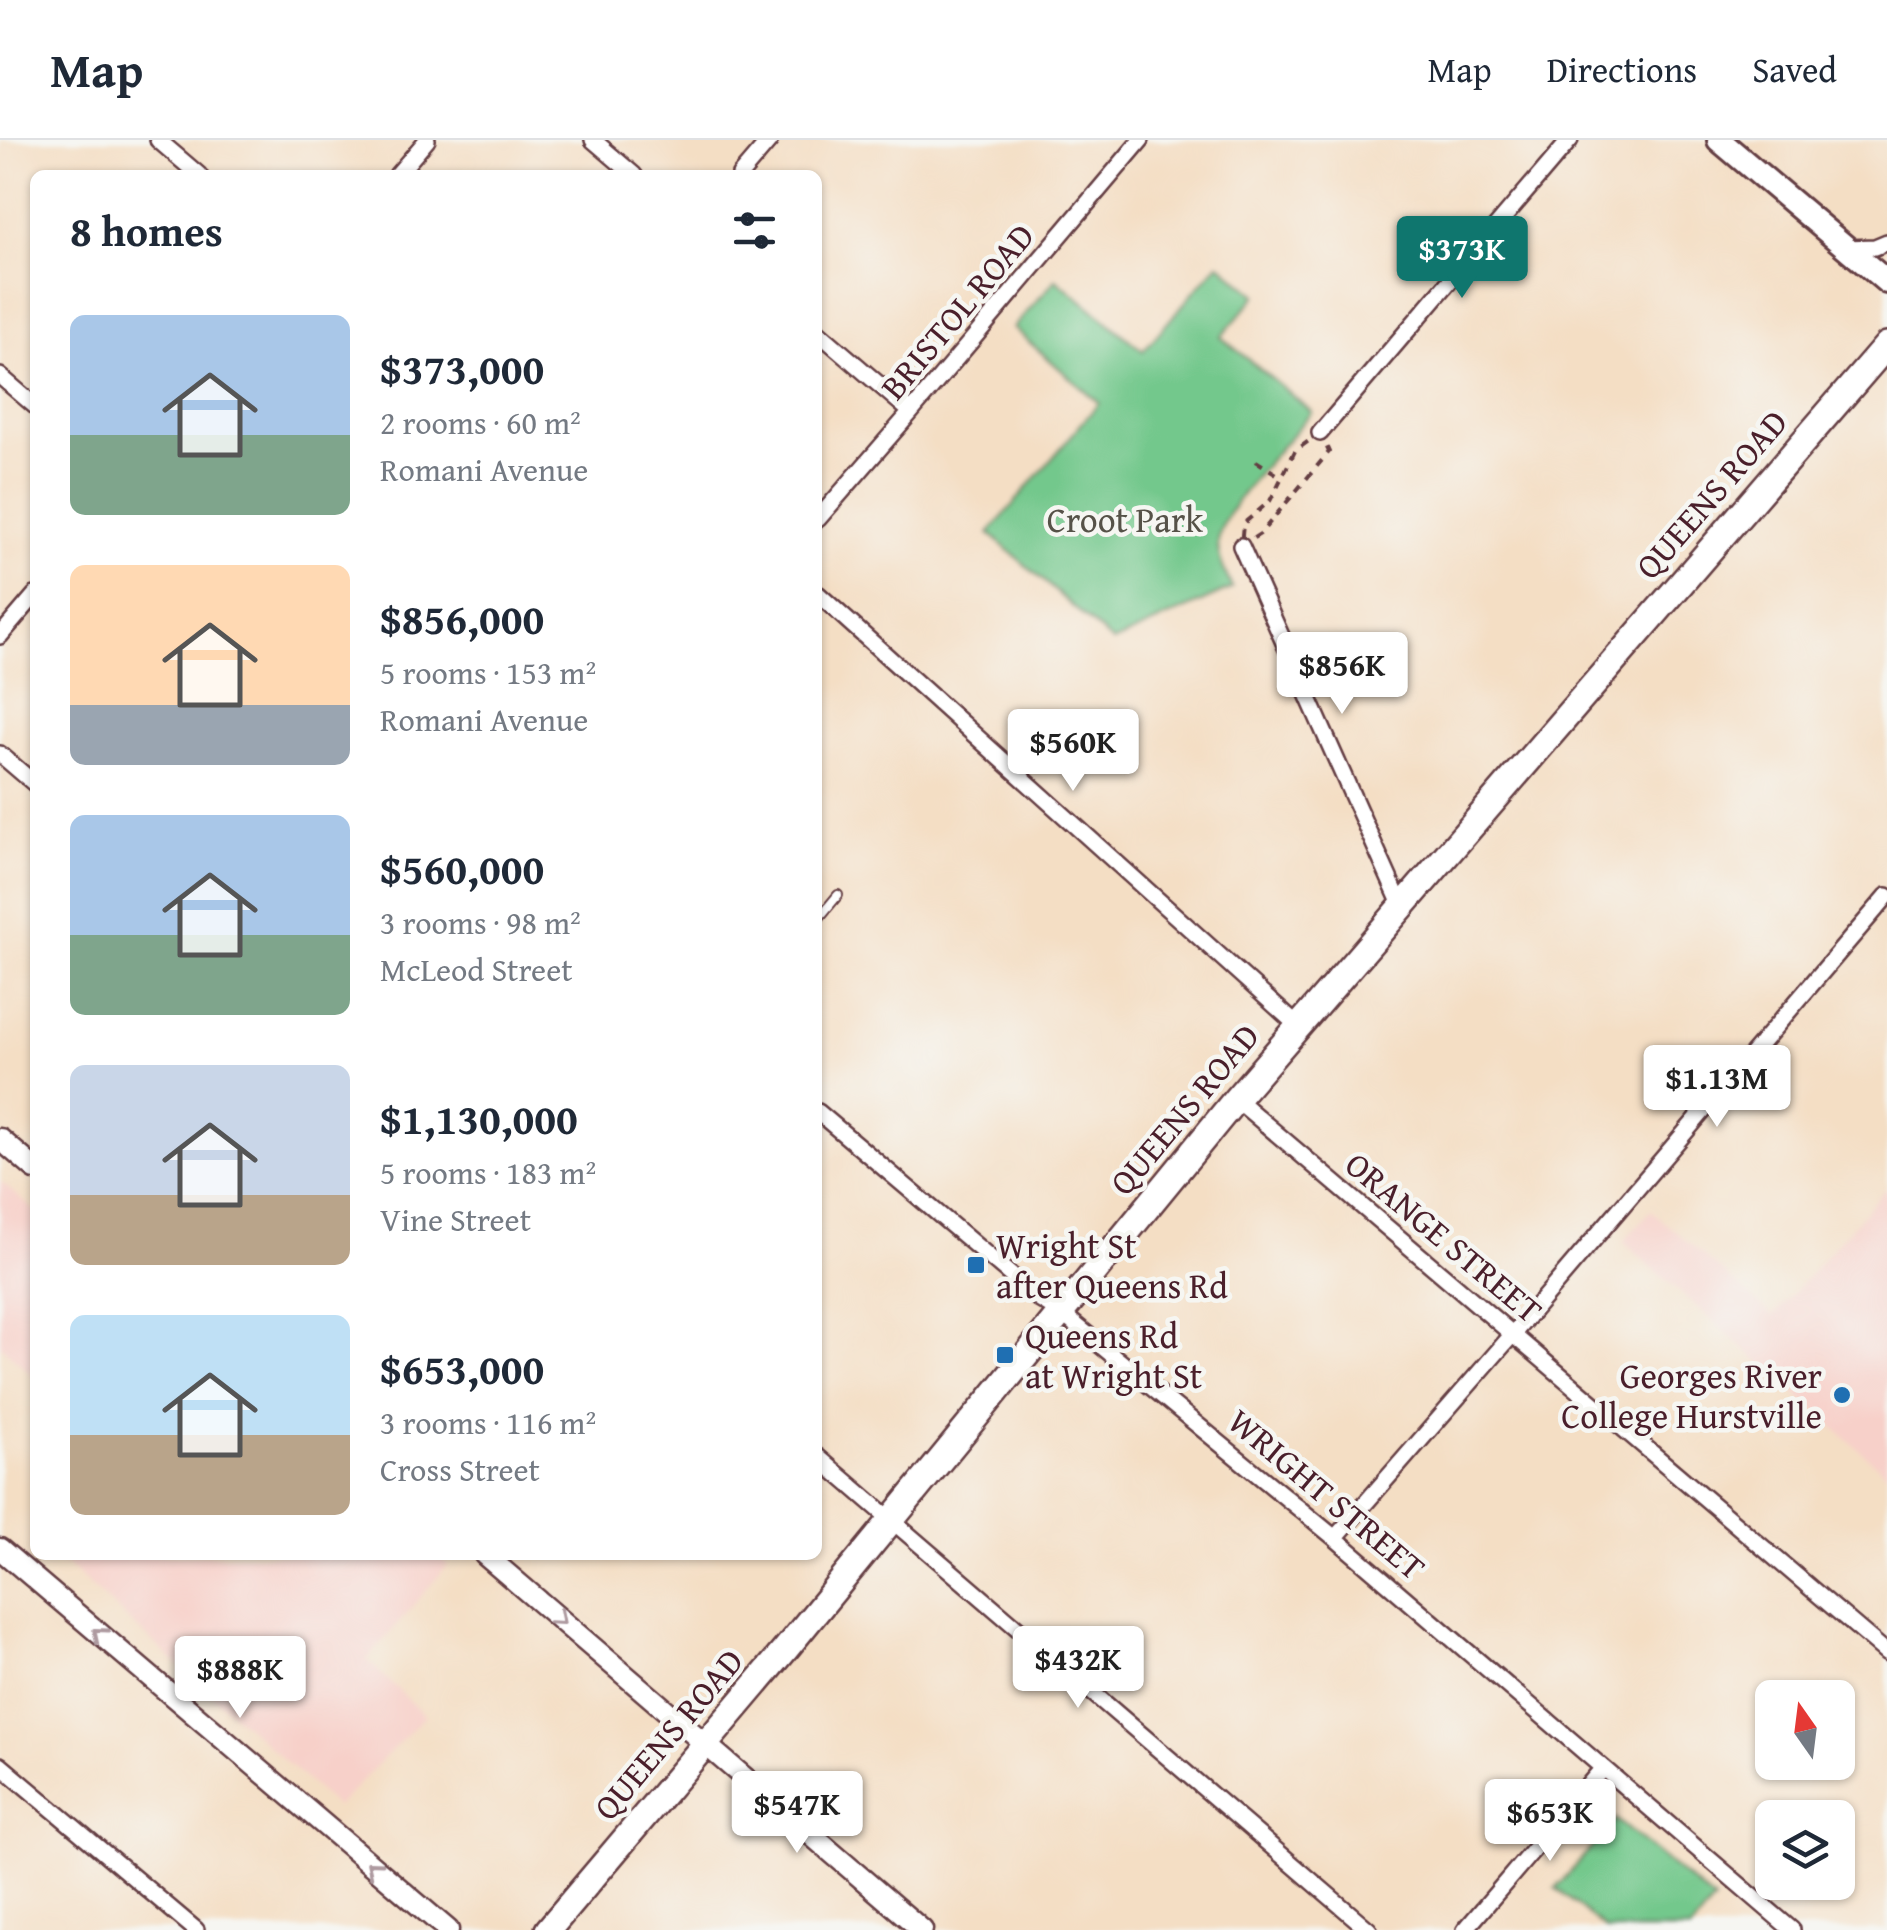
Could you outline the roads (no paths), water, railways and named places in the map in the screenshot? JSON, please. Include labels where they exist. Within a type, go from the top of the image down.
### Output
[{"type":"main road","points":[[1718,140],[1887,282]]},
{"type":"main road","name":"QUEENS ROAD","points":[[548,1930],[785,1650],[1236,1099],[1878,363],[1887,345]]},
{"type":"street","points":[[158,140],[194,170]]},
{"type":"street","points":[[401,170],[426,140]]},
{"type":"street","points":[[594,140],[628,170]]},
{"type":"street","points":[[744,170],[770,140]]},
{"type":"street","name":"BRISTOL ROAD","points":[[822,514],[1141,140]]},
{"type":"street","points":[[1320,432],[1570,140]]},
{"type":"street","points":[[1846,248],[1887,242]]},
{"type":"street","points":[[822,335],[911,412]]},
{"type":"street","points":[[0,376],[30,402]]},
{"type":"street","points":[[1242,546],[1402,907]]},
{"type":"street","points":[[822,598],[1299,1026]]},
{"type":"street","points":[[0,636],[30,602]]},
{"type":"street","points":[[0,754],[30,780]]},
{"type":"street","points":[[1335,1538],[1887,896]]},
{"type":"street","name":"ORANGE STREET","points":[[1236,1099],[1887,1653]]},
{"type":"street","name":"WRIGHT STREET","points":[[822,1115],[1040,1300],[1060,1312],[1335,1538],[1792,1930]]},
{"type":"street","points":[[0,1139],[30,1165]]},
{"type":"street","points":[[822,1460],[1368,1930]]},
{"type":"street","points":[[0,1549],[448,1930]]},
{"type":"street","points":[[491,1560],[922,1930]]},
{"type":"street","points":[[0,1765],[196,1930]]},
{"type":"street","points":[[1464,1930],[1602,1769]]},
{"type":"lane","points":[[822,915],[838,894]]},
{"type":"place","name":"Wright St after Queens Rd","points":[[976,1265]]},
{"type":"place","name":"Queens Rd at Wright St","points":[[1005,1355]]},
{"type":"place","name":"Georges River College Hurstville","points":[[1842,1395]]},
{"type":"park label","name":"Croot Park","points":[[1125,519]]}]
